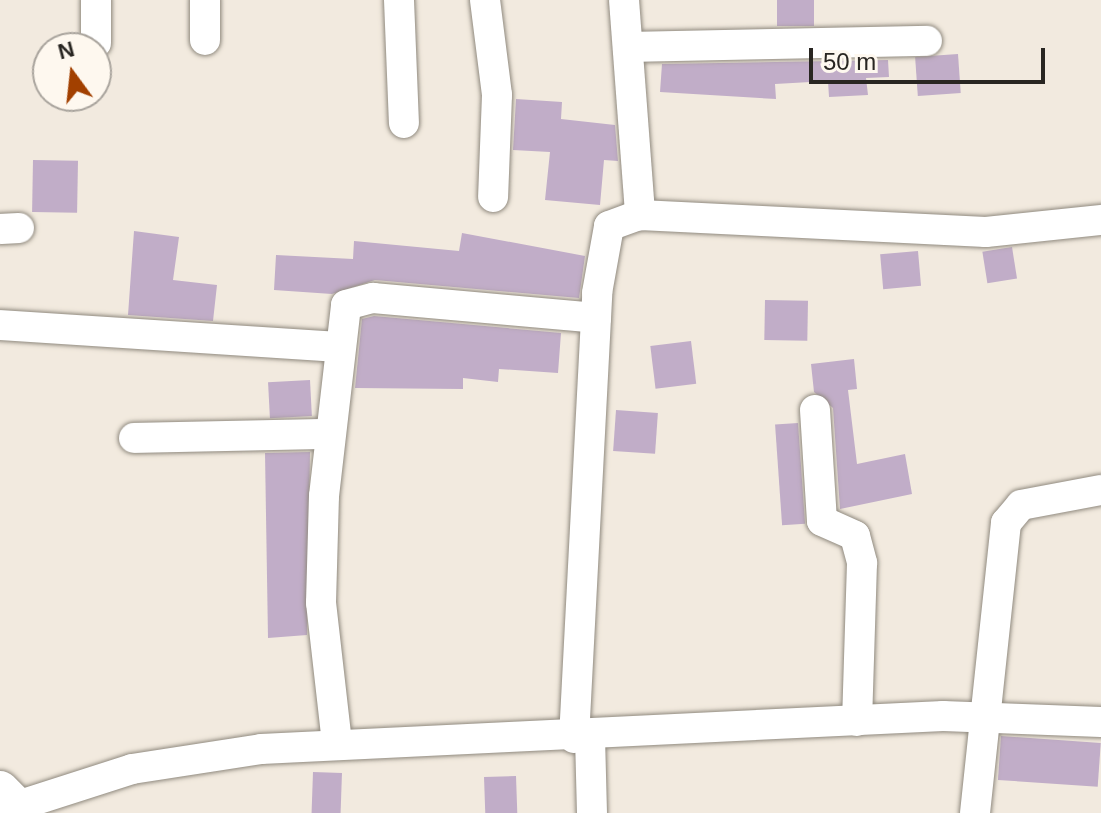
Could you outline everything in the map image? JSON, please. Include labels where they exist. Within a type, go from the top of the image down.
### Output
[{"type":"street","points":[[96,0],[96,32]]},
{"type":"street","points":[[205,0],[205,40]]},
{"type":"street","points":[[399,0],[404,123]]},
{"type":"street","points":[[485,0],[497,95],[493,197]]},
{"type":"street","points":[[624,0],[630,47],[640,215]]},
{"type":"street","points":[[630,47],[927,41]]},
{"type":"street","points":[[592,813],[582,738],[596,318],[609,226],[640,215],[923,232],[1101,220]]},
{"type":"street","points":[[337,743],[321,603],[330,434],[341,320],[356,298],[596,318]]},
{"type":"street","points":[[0,325],[339,347]]},
{"type":"street","points":[[815,410],[822,521],[855,536],[862,563],[857,721]]},
{"type":"street","points":[[134,438],[330,434]]},
{"type":"street","points":[[975,813],[1011,510],[1101,490]]},
{"type":"street","points":[[13,803],[132,769],[337,743],[582,738],[987,716],[1101,722]]},
{"type":"building","points":[[777,0],[814,0],[814,26],[777,26]]},
{"type":"building","points":[[958,54],[961,93],[918,96],[915,57]]},
{"type":"building","points":[[888,60],[889,77],[866,78],[868,95],[829,97],[828,81],[775,84],[776,99],[660,92],[662,64]]},
{"type":"building","points":[[516,99],[562,102],[561,119],[615,125],[618,161],[604,160],[600,205],[545,200],[550,152],[513,150]]},
{"type":"building","points":[[33,160],[78,161],[77,213],[32,212]]},
{"type":"building","points":[[134,231],[179,237],[173,280],[217,285],[213,321],[128,315]]},
{"type":"building","points":[[462,233],[585,256],[579,298],[375,280],[332,294],[274,290],[276,255],[353,259],[354,241],[459,251]]},
{"type":"building","points":[[1012,247],[1017,279],[987,283],[982,252]]},
{"type":"building","points":[[918,251],[921,286],[883,289],[880,254]]},
{"type":"building","points":[[765,300],[808,301],[807,341],[764,340]]},
{"type":"building","points":[[374,316],[561,333],[558,373],[499,369],[498,382],[463,378],[463,389],[355,388],[362,319]]},
{"type":"building","points":[[691,341],[696,384],[656,389],[650,346]]},
{"type":"building","points":[[854,359],[857,389],[848,390],[857,464],[905,454],[912,494],[840,509],[833,408],[814,392],[811,364]]},
{"type":"building","points":[[310,380],[312,416],[270,418],[268,382]]},
{"type":"building","points":[[616,410],[658,413],[655,454],[613,451]]},
{"type":"building","points":[[798,423],[805,524],[782,525],[775,425]]},
{"type":"building","points":[[310,452],[307,635],[268,638],[265,453]]},
{"type":"building","points":[[1001,736],[1101,743],[1098,787],[998,780]]},
{"type":"building","points":[[313,772],[342,773],[341,813],[312,813]]},
{"type":"building","points":[[516,776],[517,813],[485,813],[484,777]]}]
